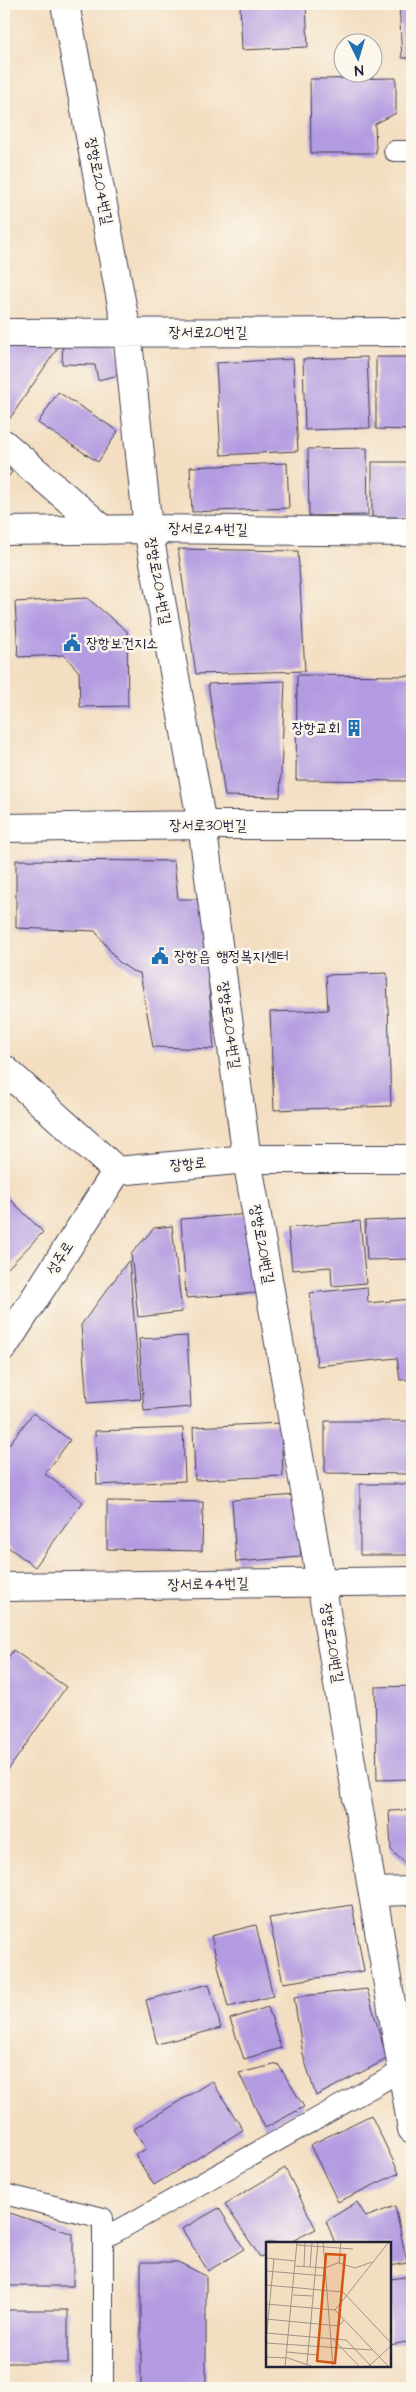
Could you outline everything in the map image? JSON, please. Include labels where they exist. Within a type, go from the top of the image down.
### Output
[{"type":"street","name":"장항로204번길","points":[[65,4],[127,332],[148,529],[202,825],[247,1159]]},
{"type":"street","name":"장서로20번길","points":[[4,333],[412,332]]},
{"type":"street","points":[[4,444],[104,530]]},
{"type":"street","name":"장서로24번길","points":[[4,531],[148,529],[412,532]]},
{"type":"street","name":"장서로30번길","points":[[4,828],[202,825],[412,825]]},
{"type":"street","points":[[4,1068],[117,1171]]},
{"type":"street","name":"장항로","points":[[117,1171],[247,1159],[412,1159]]},
{"type":"street","name":"장항로201번길","points":[[247,1159],[373,1892],[407,2070],[412,2129]]},
{"type":"street","name":"성주로","points":[[4,1346],[117,1171]]},
{"type":"street","name":"장서로44번길","points":[[4,1587],[412,1581]]},
{"type":"street","points":[[373,1892],[412,1892]]},
{"type":"lane","points":[[103,2239],[407,2070]]},
{"type":"lane","points":[[4,2194],[103,2218],[103,2388]]},
{"type":"building","points":[[240,4],[306,4],[308,47],[242,50]]},
{"type":"building","points":[[311,4],[341,4],[341,5],[311,7]]},
{"type":"building","points":[[399,4],[412,4],[412,58],[402,58]]},
{"type":"building","points":[[384,78],[396,78],[396,113],[375,124],[376,153],[311,153],[310,79],[334,79],[334,82],[384,82]]},
{"type":"building","points":[[4,340],[61,343],[6,424],[4,422]]},
{"type":"building","points":[[63,341],[115,343],[123,374],[98,380],[95,365],[62,364]]},
{"type":"building","points":[[367,357],[370,428],[305,430],[303,359]]},
{"type":"building","points":[[376,357],[412,357],[412,430],[376,429]]},
{"type":"building","points":[[293,359],[298,451],[221,455],[216,363]]},
{"type":"building","points":[[58,392],[118,431],[98,462],[38,423]]},
{"type":"building","points":[[367,448],[368,515],[309,516],[308,449]]},
{"type":"building","points":[[372,462],[412,462],[412,517],[372,517]]},
{"type":"building","points":[[287,463],[289,508],[192,512],[190,467]]},
{"type":"building","points":[[4,465],[12,472],[4,482]]},
{"type":"building","points":[[178,549],[298,551],[305,671],[196,674]]},
{"type":"building","name":"장항보건지소","points":[[87,598],[127,631],[128,706],[80,707],[79,672],[64,655],[18,657],[15,602]]},
{"type":"building","name":"장항교회","points":[[297,675],[412,676],[412,781],[296,780]]},
{"type":"building","points":[[285,681],[280,797],[225,796],[208,684]]},
{"type":"building","name":"장항읍 행정복지센터","points":[[16,860],[174,861],[178,899],[202,899],[214,1049],[153,1047],[140,973],[132,971],[118,961],[95,931],[16,928]]},
{"type":"building","points":[[387,973],[391,1106],[274,1110],[270,1012],[328,1010],[326,975]]},
{"type":"building","points":[[4,1193],[43,1232],[4,1272]]},
{"type":"building","points":[[251,1214],[256,1293],[186,1298],[181,1219]]},
{"type":"building","points":[[412,1219],[412,1259],[367,1260],[365,1221]]},
{"type":"building","points":[[360,1221],[366,1283],[332,1286],[331,1267],[292,1270],[288,1228]]},
{"type":"building","points":[[172,1226],[182,1312],[138,1317],[131,1254],[154,1228]]},
{"type":"building","points":[[129,1260],[141,1399],[87,1403],[81,1325]]},
{"type":"building","points":[[367,1287],[368,1303],[412,1299],[412,1379],[400,1380],[397,1358],[317,1366],[310,1293]]},
{"type":"building","points":[[187,1336],[191,1407],[144,1411],[139,1339]]},
{"type":"building","points":[[33,1413],[70,1440],[45,1474],[83,1502],[35,1567],[4,1544],[4,1451]]},
{"type":"building","points":[[325,1421],[412,1421],[412,1474],[325,1473]]},
{"type":"building","points":[[281,1423],[283,1476],[195,1480],[193,1427]]},
{"type":"building","points":[[183,1428],[185,1481],[97,1485],[95,1431]]},
{"type":"building","points":[[360,1484],[412,1484],[412,1555],[360,1555]]},
{"type":"building","points":[[296,1495],[301,1557],[236,1562],[232,1500]]},
{"type":"building","points":[[107,1501],[203,1502],[202,1551],[107,1549]]},
{"type":"building","points":[[13,1650],[66,1687],[4,1776],[4,1664]]},
{"type":"building","points":[[412,1686],[412,1779],[377,1780],[375,1687]]},
{"type":"building","points":[[412,1810],[412,1870],[391,1850],[389,1811]]},
{"type":"building","points":[[352,1905],[364,1971],[283,1983],[269,1918]]},
{"type":"building","points":[[256,1925],[273,1996],[228,2007],[211,1936]]},
{"type":"building","points":[[209,1984],[221,2028],[157,2044],[146,2000]]},
{"type":"building","points":[[367,1989],[387,2059],[316,2096],[303,2055],[294,1997]]},
{"type":"building","points":[[268,2007],[281,2048],[244,2059],[230,2019]]},
{"type":"building","points":[[278,2064],[304,2107],[265,2128],[239,2073]]},
{"type":"building","points":[[212,2081],[243,2130],[154,2185],[135,2155],[146,2149],[134,2129]]},
{"type":"building","points":[[371,2115],[399,2173],[338,2202],[310,2145]]},
{"type":"building","points":[[285,2168],[316,2229],[290,2242],[266,2242],[266,2254],[260,2257],[225,2204]]},
{"type":"building","points":[[357,2202],[366,2217],[395,2206],[407,2263],[391,2266],[391,2242],[335,2242],[326,2221]]},
{"type":"building","points":[[219,2208],[244,2249],[208,2271],[182,2229]]},
{"type":"building","points":[[4,2211],[73,2234],[73,2286],[4,2286]]},
{"type":"building","points":[[141,2262],[178,2262],[206,2276],[206,2388],[141,2388]]},
{"type":"building","points":[[412,2276],[412,2341],[391,2345],[391,2279]]},
{"type":"building","points":[[4,2310],[68,2310],[68,2363],[4,2363]]},
{"type":"place","name":"장항보건지소","points":[[72,643]]},
{"type":"place","name":"장항교회","points":[[354,728]]},
{"type":"place","name":"장항읍 행정복지센터","points":[[160,956]]}]
